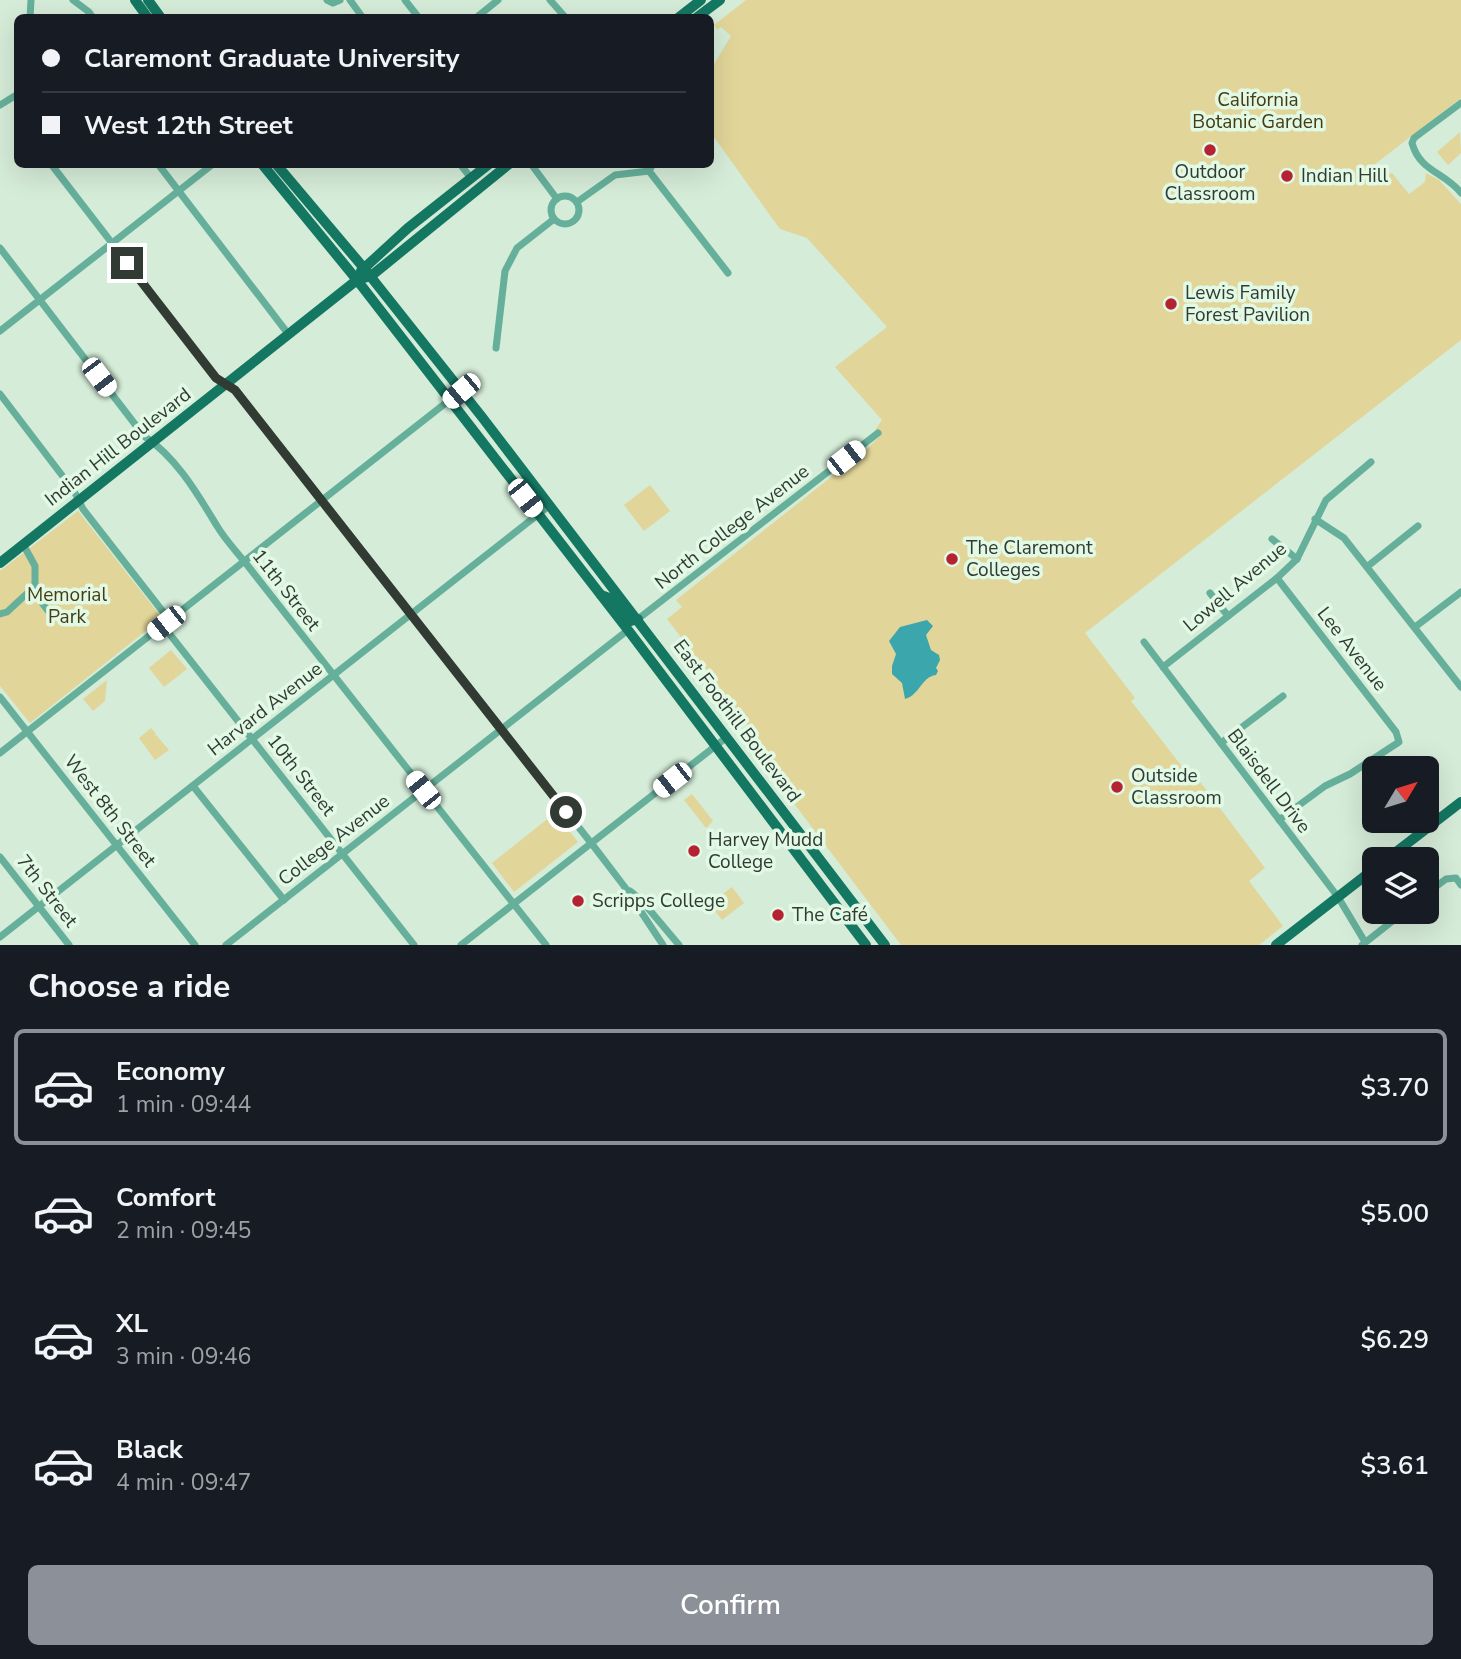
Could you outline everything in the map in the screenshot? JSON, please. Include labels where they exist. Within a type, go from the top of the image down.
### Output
[{"type":"main road","points":[[695,14],[701,0]]},
{"type":"main road","points":[[695,14],[720,0]]},
{"type":"main road","points":[[265,168],[356,280],[628,630],[639,632],[655,650],[667,658]]},
{"type":"main road","name":"East Foothill Boulevard","points":[[279,168],[371,276],[550,505],[885,945]]},
{"type":"main road","name":"Indian Hill Boulevard","points":[[0,563],[289,335],[356,280],[363,267],[433,207],[484,168]]},
{"type":"main road","name":"Indian Hill Boulevard","points":[[356,280],[371,276],[504,168]]},
{"type":"main road","points":[[600,595],[612,599],[631,621],[638,619]]},
{"type":"main road","name":"East Foothill Boulevard","points":[[628,630],[866,945]]},
{"type":"main road","points":[[1403,847],[1461,802]]},
{"type":"main road","points":[[1276,945],[1362,878]]},
{"type":"street","points":[[73,0],[90,14]]},
{"type":"street","points":[[327,0],[332,3],[340,0]]},
{"type":"street","points":[[405,0],[416,14]]},
{"type":"street","points":[[481,14],[498,0]]},
{"type":"street","points":[[550,0],[562,14]]},
{"type":"street","points":[[1461,103],[1414,138],[1412,143],[1412,147],[1430,170],[1448,178],[1461,193]]},
{"type":"street","points":[[54,168],[216,378],[235,390],[412,614],[624,886],[663,945]]},
{"type":"street","points":[[161,168],[289,335]]},
{"type":"street","points":[[0,331],[208,168]]},
{"type":"street","points":[[463,168],[471,178]]},
{"type":"street","points":[[534,168],[556,199]]},
{"type":"street","points":[[577,202],[615,175],[651,168],[728,274]]},
{"type":"street","points":[[567,196],[577,202],[580,212],[574,222],[564,225],[554,219],[551,209],[556,199],[567,196]]},
{"type":"street","points":[[496,348],[505,271],[517,248],[554,219]]},
{"type":"street","name":"11th Street","points":[[0,248],[144,436],[162,447],[208,508],[217,526],[514,904]]},
{"type":"street","points":[[0,753],[461,391]]},
{"type":"street","name":"10th Street","points":[[0,394],[74,491],[83,509],[164,613],[168,632],[414,945]]},
{"type":"street","name":"North College Avenue","points":[[638,619],[878,433]]},
{"type":"street","name":"Lowell Avenue","points":[[1163,667],[1277,578],[1297,559],[1326,500],[1371,461]]},
{"type":"street","name":"Harvard Avenue","points":[[0,937],[550,505]]},
{"type":"street","points":[[1315,519],[1344,538],[1461,687]]},
{"type":"street","points":[[1368,566],[1418,526]]},
{"type":"street","points":[[1272,539],[1297,559]]},
{"type":"street","points":[[23,544],[35,566],[36,595],[53,617]]},
{"type":"street","name":"Lee Avenue","points":[[1277,578],[1396,732],[1399,741],[1350,774],[1325,786],[1279,820]]},
{"type":"street","points":[[0,614],[6,612],[35,586]]},
{"type":"street","points":[[1415,627],[1461,592]]},
{"type":"street","points":[[1210,593],[1227,616]]},
{"type":"street","name":"College Avenue","points":[[226,945],[628,630]]},
{"type":"street","name":"Blaisdell Drive","points":[[1144,642],[1338,897],[1363,944]]},
{"type":"street","points":[[1221,743],[1283,696]]},
{"type":"street","name":"West 8th Street","points":[[0,697],[195,945]]},
{"type":"street","points":[[461,945],[727,737]]},
{"type":"street","points":[[193,786],[284,900]]},
{"type":"street","name":"7th Street","points":[[0,857],[69,945]]},
{"type":"street","points":[[1439,884],[1446,879],[1459,881]]},
{"type":"street","points":[[624,886],[642,901],[678,945]]},
{"type":"street","points":[[514,904],[546,945]]},
{"type":"street","points":[[1363,944],[1389,924]]},
{"type":"green space","name":"California Botanic Garden","points":[[746,0],[1461,0],[1461,98],[1366,171],[1380,179],[1392,173],[1409,194],[1425,182],[1426,173],[1439,180],[1461,204],[1461,340],[1085,633],[1135,698],[1131,701],[1191,778],[1195,775],[1265,868],[1249,881],[1283,926],[1259,945],[901,945],[746,740],[748,725],[667,619],[682,607],[676,600],[869,447],[880,436],[875,430],[882,420],[835,367],[887,327],[807,238],[780,229],[714,137],[714,64],[731,36],[721,27],[717,30],[714,25]]},
{"type":"green space","points":[[1460,132],[1461,153],[1448,165],[1437,152]]},
{"type":"green space","points":[[650,485],[670,511],[644,531],[624,505]]},
{"type":"green space","name":"Memorial Park","points":[[78,511],[162,618],[30,723],[0,686],[0,571]]},
{"type":"green space","points":[[171,650],[187,669],[164,687],[149,668]]},
{"type":"green space","points":[[107,680],[105,701],[93,711],[83,699]]},
{"type":"green space","points":[[151,728],[156,734],[154,736],[169,750],[155,760],[139,738]]},
{"type":"green space","points":[[692,794],[713,821],[706,828],[684,800]]},
{"type":"green space","points":[[555,813],[578,842],[514,892],[492,863]]},
{"type":"green space","points":[[732,887],[744,903],[722,920],[710,904]]},
{"type":"water","points":[[927,620],[933,626],[926,635],[931,650],[939,655],[936,668],[938,671],[905,699],[902,683],[892,674],[896,654],[889,641],[900,627]]},
{"type":"place","name":"Outdoor Classroom","points":[[1210,150]]},
{"type":"place","name":"Indian Hill","points":[[1287,176]]},
{"type":"place","name":"Lewis Family Forest Pavilion","points":[[1171,304]]},
{"type":"place","name":"The Claremont Colleges","points":[[952,559]]},
{"type":"place","name":"Outside Classroom","points":[[1117,787]]},
{"type":"place","name":"Harvey Mudd College","points":[[694,851]]},
{"type":"place","name":"Scripps College","points":[[578,901]]},
{"type":"place","name":"The Café","points":[[778,915]]},
{"type":"route","points":[[127,263],[216,378],[235,390],[566,812]]}]
